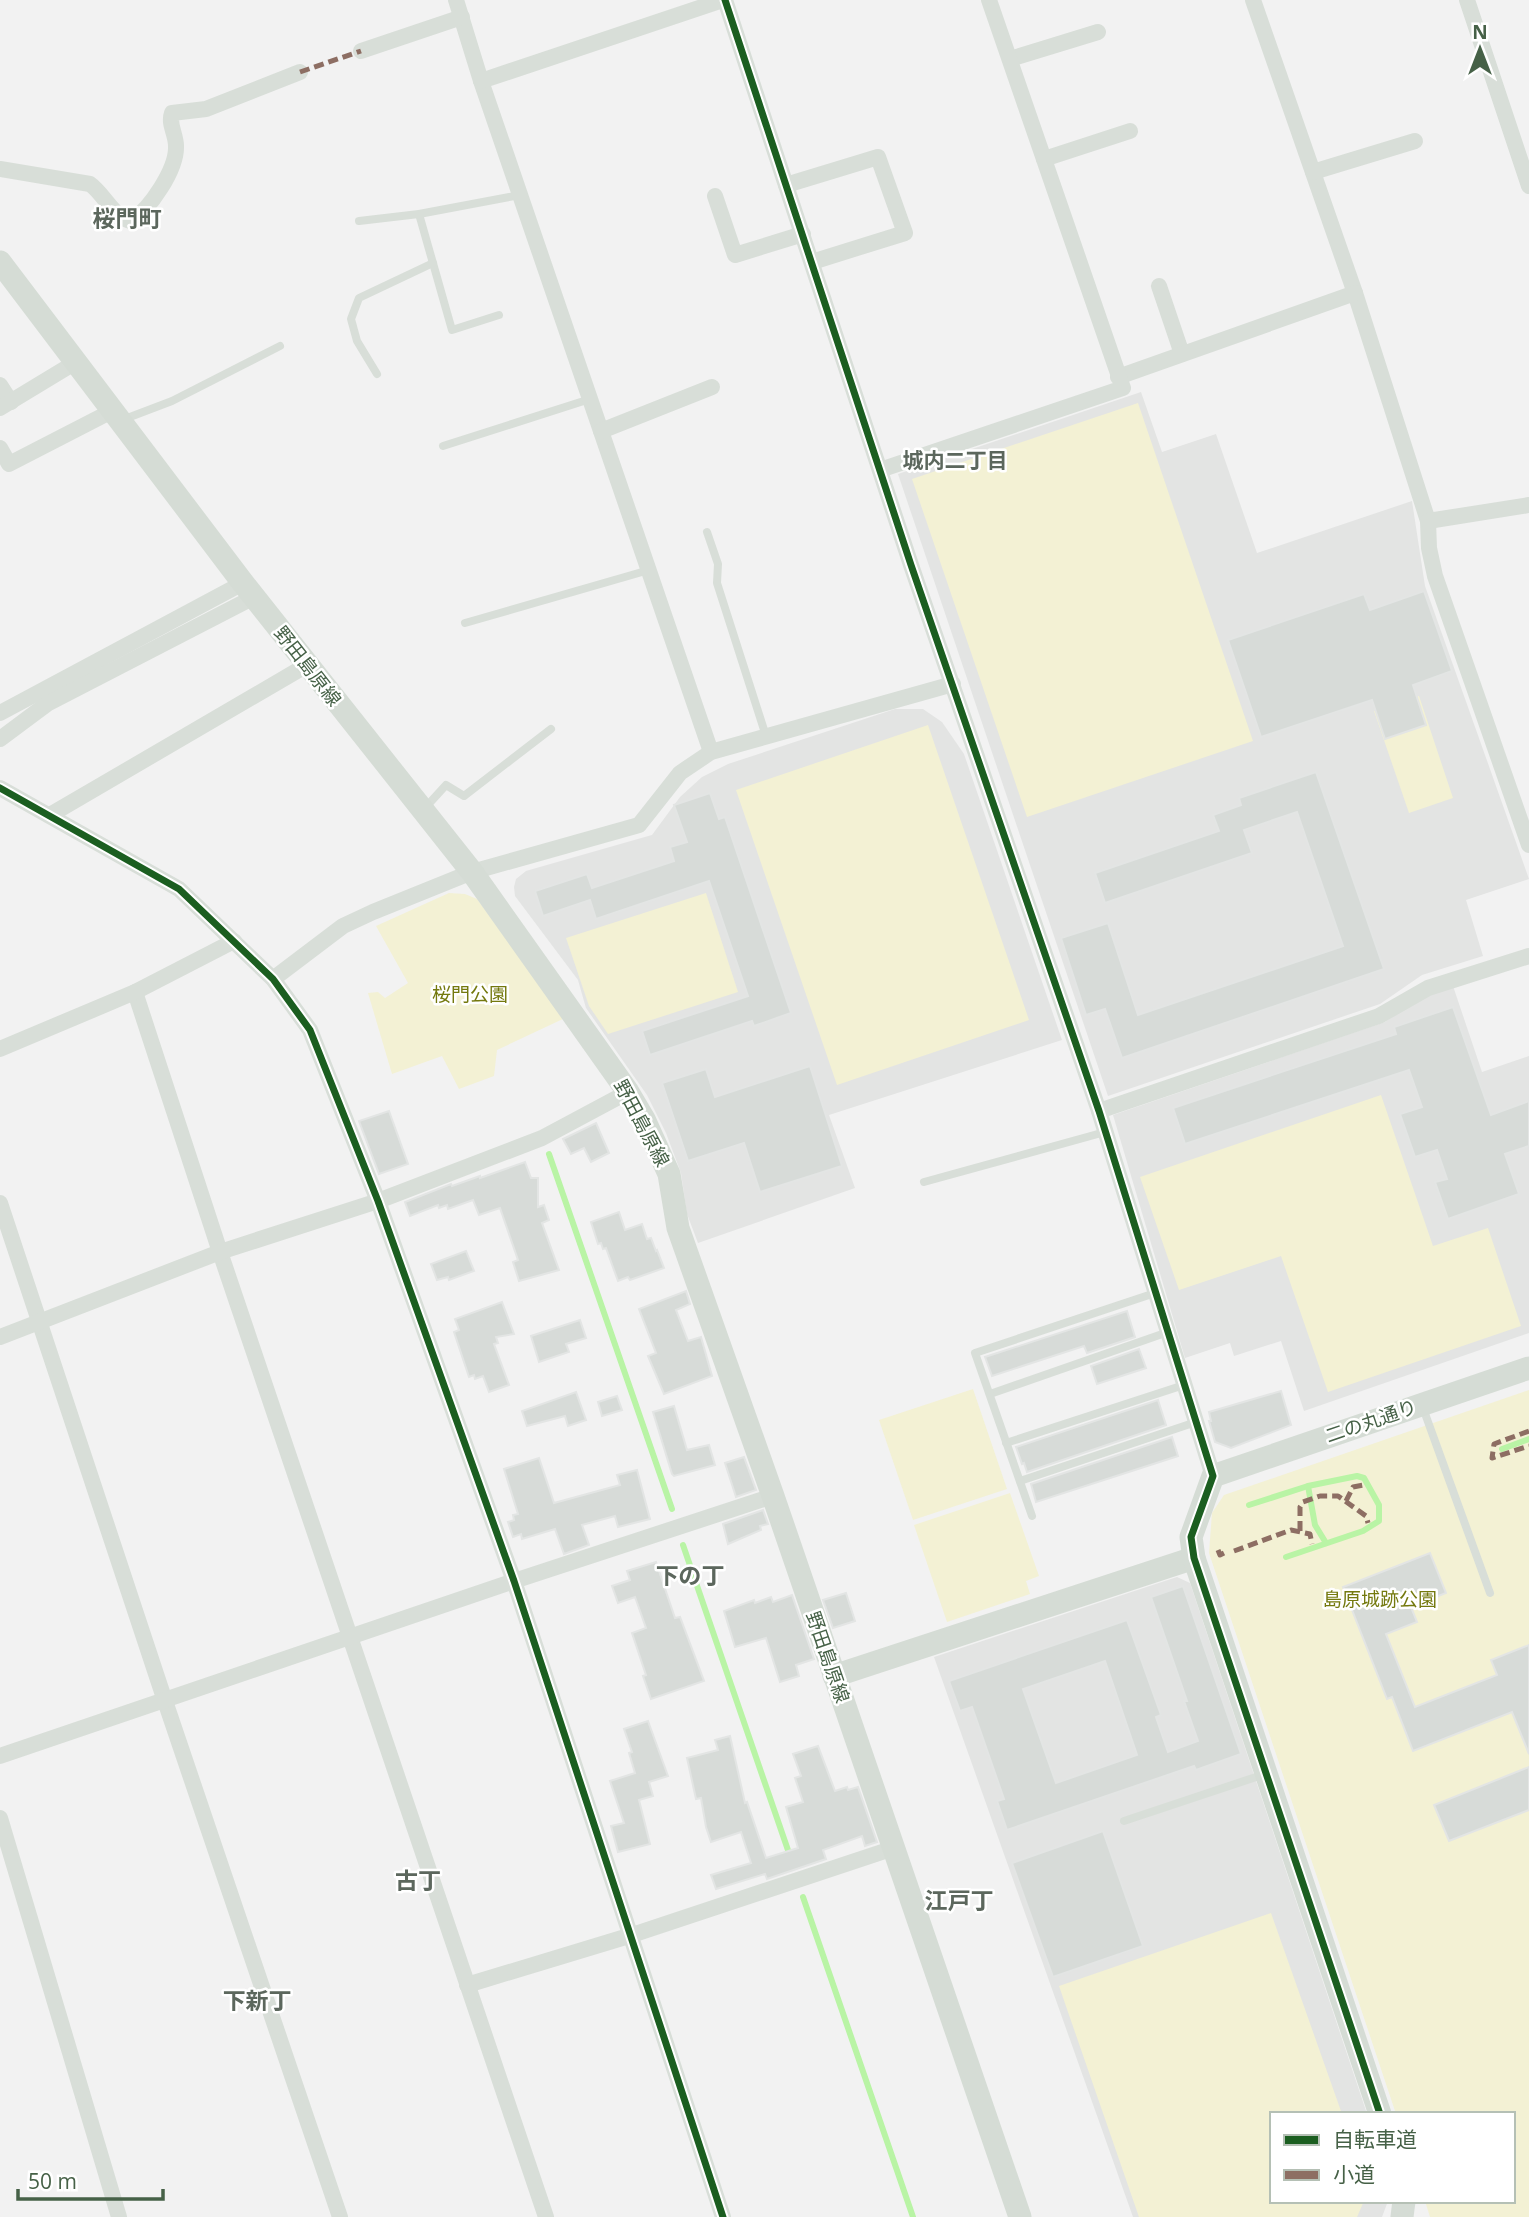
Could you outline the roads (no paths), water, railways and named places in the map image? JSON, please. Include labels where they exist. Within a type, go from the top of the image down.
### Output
[{"type":"main road","name":"野田島原線","points":[[0,262],[307,665],[472,872],[628,1092],[644,1119],[669,1174],[678,1228],[773,1496],[1020,2217]]},
{"type":"main road","name":"二の丸通り","points":[[1213,1476],[1529,1368]]},
{"type":"main road","points":[[1213,1476],[1191,1537],[1194,1558],[1379,2112]]},
{"type":"main road","points":[[834,1676],[1194,1558]]},
{"type":"street","points":[[456,0],[481,81],[711,752]]},
{"type":"street","points":[[481,81],[724,0],[880,470],[1099,1111],[1213,1476]]},
{"type":"street","points":[[880,470],[1122,388],[989,0]]},
{"type":"street","points":[[1253,0],[1355,293],[1428,522],[1429,548],[1435,576],[1529,845]]},
{"type":"street","points":[[1467,0],[1529,186]]},
{"type":"street","points":[[360,51],[462,17]]},
{"type":"street","points":[[1010,59],[1098,32]]},
{"type":"street","points":[[0,169],[90,184],[122,219],[131,221],[172,171],[176,149],[170,121],[172,113],[206,109],[300,72]]},
{"type":"street","points":[[1044,159],[1130,131]]},
{"type":"street","points":[[1313,172],[1415,141]]},
{"type":"street","points":[[786,186],[878,157],[905,233],[812,262]]},
{"type":"street","points":[[715,196],[735,255],[803,234]]},
{"type":"street","points":[[1159,286],[1182,354]]},
{"type":"street","points":[[1118,377],[1355,293]]},
{"type":"street","points":[[0,385],[5,405],[76,362]]},
{"type":"street","points":[[601,431],[712,387]]},
{"type":"street","points":[[0,448],[9,464],[116,416]]},
{"type":"street","points":[[1428,522],[1529,505]]},
{"type":"street","points":[[0,713],[249,590]]},
{"type":"street","points":[[0,739],[47,704],[249,590]]},
{"type":"street","points":[[50,816],[307,665]]},
{"type":"street","points":[[273,979],[343,926],[472,872],[639,825],[680,773],[711,752],[953,684]]},
{"type":"street","points":[[0,788],[179,889],[273,979],[310,1030],[378,1201],[514,1581],[723,2217]]},
{"type":"street","points":[[0,1049],[135,992],[234,941]]},
{"type":"street","points":[[1099,1111],[1378,1016],[1428,988],[1529,956]]},
{"type":"street","points":[[135,992],[220,1252],[546,2217]]},
{"type":"street","points":[[0,1337],[220,1252],[378,1201],[542,1138],[628,1092]]},
{"type":"street","points":[[0,1203],[164,1702],[340,2217]]},
{"type":"street","points":[[0,1756],[773,1496]]},
{"type":"street","points":[[0,1818],[119,2217]]},
{"type":"street","points":[[467,1985],[632,1935],[894,1847]]},
{"type":"lane","points":[[359,221],[419,214],[520,195]]},
{"type":"lane","points":[[419,214],[452,330],[499,315]]},
{"type":"lane","points":[[377,374],[357,341],[351,319],[359,298],[433,262]]},
{"type":"lane","points":[[116,416],[172,401],[280,346]]},
{"type":"lane","points":[[443,446],[590,399]]},
{"type":"lane","points":[[707,532],[718,564],[717,583],[766,736]]},
{"type":"lane","points":[[465,623],[649,570]]},
{"type":"lane","points":[[423,810],[446,785],[464,796],[551,729]]},
{"type":"lane","points":[[924,1182],[1105,1132]]},
{"type":"lane","points":[[1032,1516],[975,1353],[1155,1293]]},
{"type":"lane","points":[[990,1394],[1168,1332]]},
{"type":"lane","points":[[1006,1443],[1184,1385]]},
{"type":"lane","points":[[1421,1404],[1490,1592]]},
{"type":"lane","points":[[1020,1481],[1196,1422]]},
{"type":"lane","points":[[1124,1821],[1265,1774]]},
{"type":"waterway","points":[[549,1154],[672,1509]]},
{"type":"waterway","points":[[1502,1449],[1529,1439]]},
{"type":"waterway","points":[[1249,1505],[1308,1486],[1357,1476],[1364,1478],[1379,1505],[1379,1521],[1363,1531],[1286,1557]]},
{"type":"waterway","points":[[1308,1486],[1315,1525],[1326,1543]]},
{"type":"waterway","points":[[683,1545],[790,1856]]},
{"type":"waterway","points":[[803,1897],[913,2217]]},
{"type":"district","name":"桜門町","points":[[127,219]]},
{"type":"district","name":"城内二丁目","points":[[955,461]]},
{"type":"district","name":"下の丁","points":[[690,1576]]},
{"type":"district","name":"古丁","points":[[418,1881]]},
{"type":"district","name":"江戸丁","points":[[959,1901]]},
{"type":"district","name":"下新丁","points":[[257,2001]]},
{"type":"park label","name":"桜門公園","points":[[470,994]]},
{"type":"park label","name":"島原城跡公園","points":[[1380,1599]]}]
